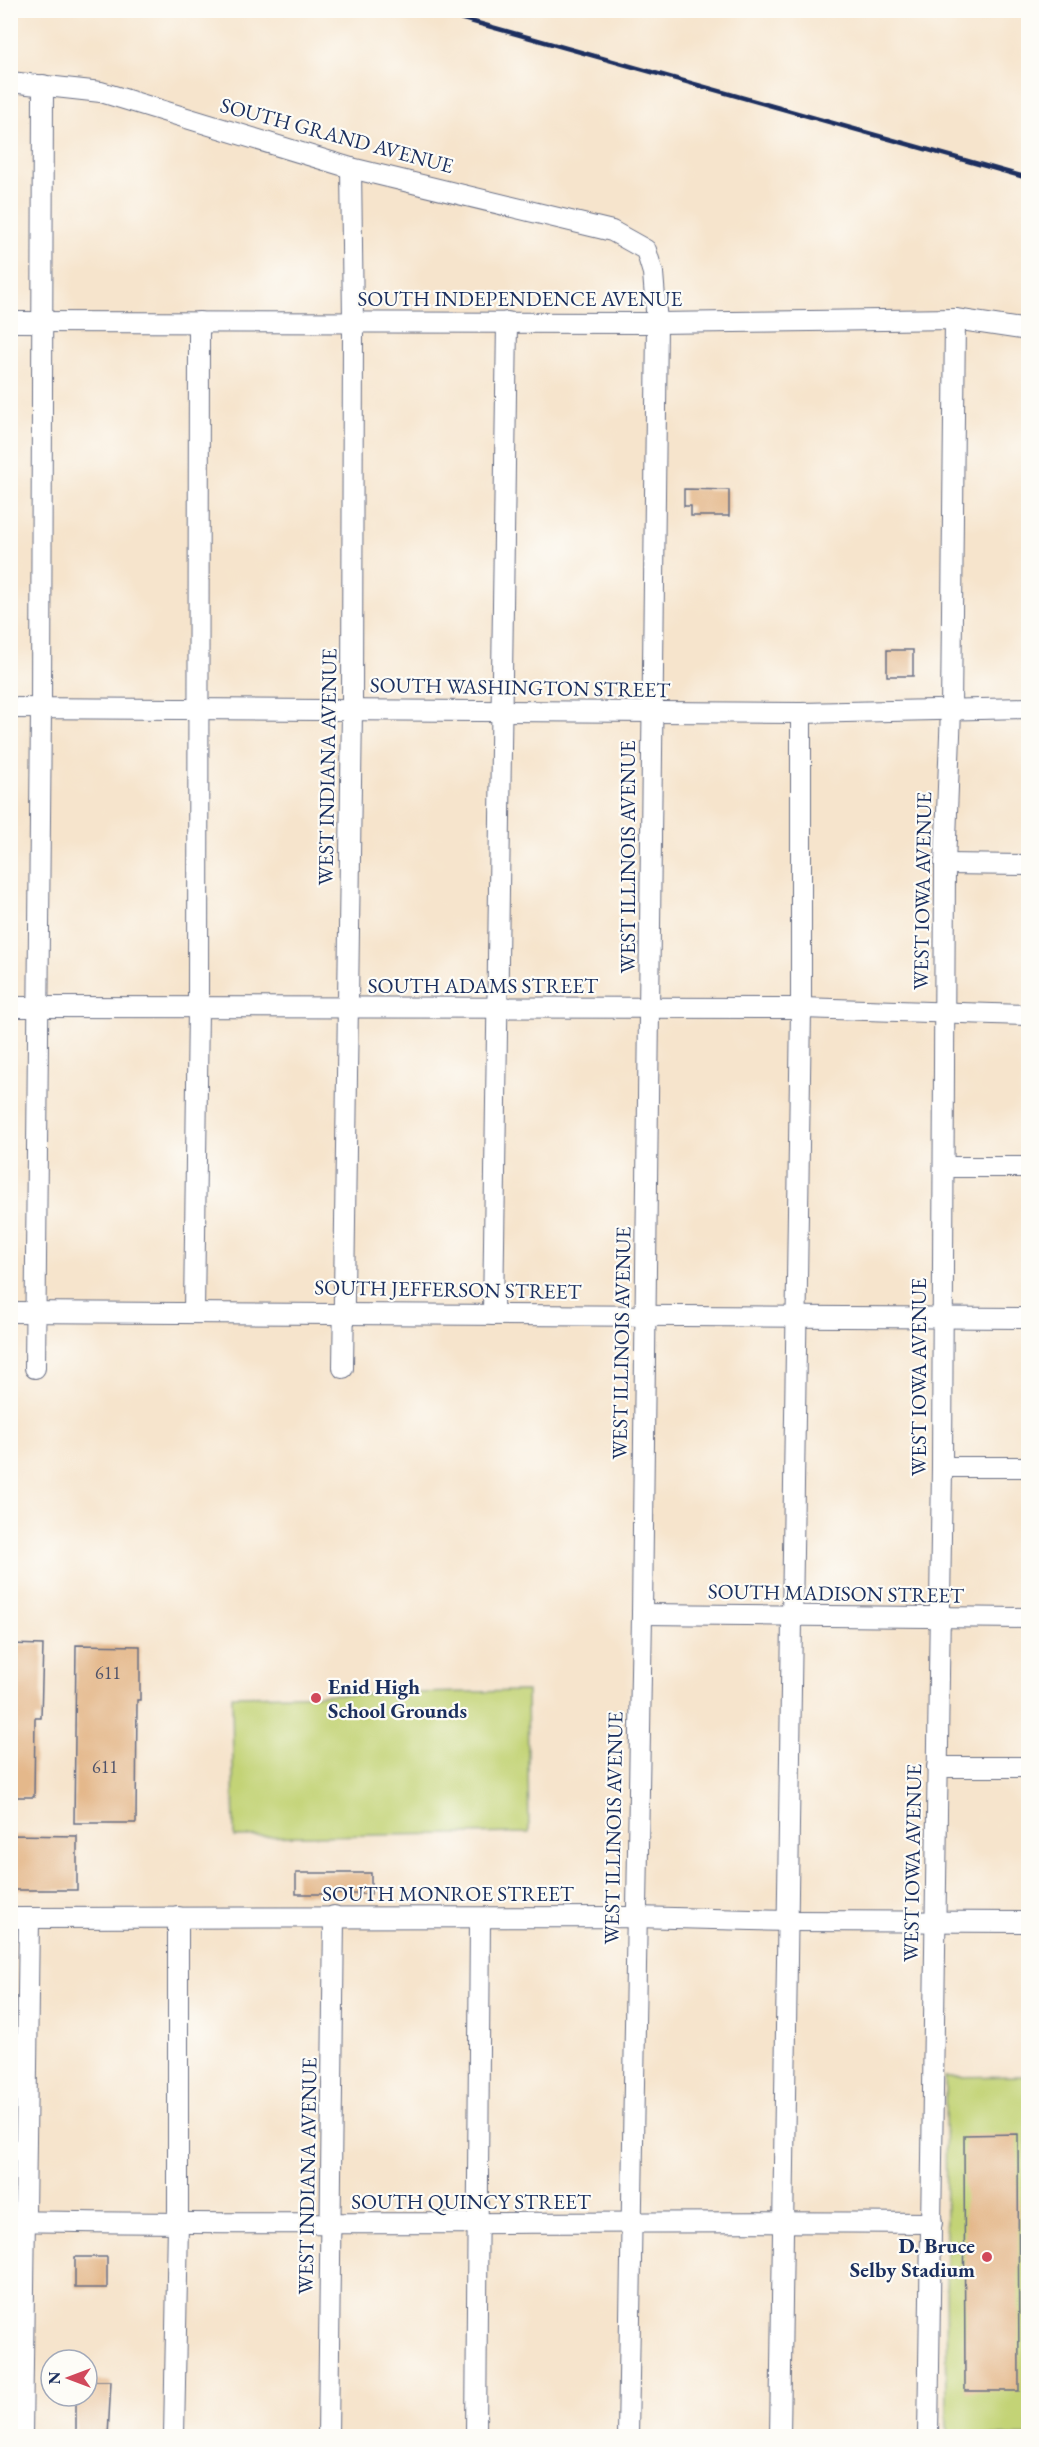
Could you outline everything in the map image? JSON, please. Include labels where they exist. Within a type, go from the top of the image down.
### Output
[{"type":"street","name":"SOUTH GRAND AVENUE","points":[[10,82],[101,92],[351,168],[612,231],[646,250]]},
{"type":"street","points":[[35,1368],[44,322],[43,85]]},
{"type":"street","name":"WEST INDIANA AVENUE","points":[[344,1368],[352,709],[351,168]]},
{"type":"street","name":"WEST ILLINOIS AVENUE","points":[[628,2436],[635,1917],[642,1614],[657,323],[653,273],[646,250]]},
{"type":"street","name":"SOUTH INDEPENDENCE AVENUE","points":[[10,322],[657,323],[955,319],[1029,330]]},
{"type":"street","name":"WEST IOWA AVENUE","points":[[928,2436],[942,1467],[945,864],[951,710],[955,319]]},
{"type":"street","points":[[194,1312],[198,1008],[199,322]]},
{"type":"street","points":[[493,1316],[507,322]]},
{"type":"street","name":"SOUTH WASHINGTON STREET","points":[[10,708],[801,713],[1029,708]]},
{"type":"street","points":[[780,2436],[801,1008],[801,713]]},
{"type":"street","points":[[945,864],[1029,865]]},
{"type":"street","name":"SOUTH ADAMS STREET","points":[[10,1007],[801,1008],[1029,1015]]},
{"type":"street","points":[[945,1167],[1029,1167]]},
{"type":"street","name":"SOUTH JEFFERSON STREET","points":[[10,1312],[344,1312],[493,1316],[1029,1318]]},
{"type":"street","points":[[942,1467],[1029,1467]]},
{"type":"street","name":"SOUTH MADISON STREET","points":[[642,1614],[1029,1618]]},
{"type":"street","points":[[937,1767],[1029,1767]]},
{"type":"street","name":"WEST INDIANA AVENUE","points":[[327,2436],[334,1916]]},
{"type":"street","points":[[174,2436],[178,2223],[178,1917]]},
{"type":"street","name":"SOUTH MONROE STREET","points":[[20,1918],[635,1917],[788,1921],[1029,1922]]},
{"type":"street","points":[[20,1918],[19,2221],[22,2436]]},
{"type":"street","points":[[476,2436],[480,1918]]},
{"type":"street","name":"SOUTH QUINCY STREET","points":[[19,2221],[330,2226],[932,2223]]},
{"type":"green space","points":[[527,1691],[529,1833],[234,1837],[232,1696]]},
{"type":"green space","name":"D. Bruce Selby Stadium","points":[[1028,2076],[1028,2436],[947,2436],[945,2077]]},
{"type":"building","points":[[684,489],[729,490],[729,516],[691,516],[691,506],[684,506]]},
{"type":"building","points":[[887,650],[913,650],[913,676],[887,676]]},
{"type":"building","points":[[10,1644],[43,1645],[41,1718],[35,1718],[34,1797],[10,1797]]},
{"type":"building","points":[[76,1645],[140,1646],[136,1823],[74,1823]]},
{"type":"building","points":[[10,1835],[77,1836],[77,1890],[10,1890]]},
{"type":"building","points":[[296,1873],[371,1873],[371,1894],[296,1894]]},
{"type":"building","points":[[1018,2134],[1019,2391],[965,2391],[964,2135]]},
{"type":"building","points":[[75,2257],[107,2257],[107,2288],[75,2288]]},
{"type":"building","points":[[99,2381],[111,2381],[108,2436],[76,2436],[76,2408],[99,2408]]},
{"type":"railway","points":[[431,10],[1028,178]]},
{"type":"place","name":"Enid High School Grounds","points":[[316,1698]]},
{"type":"place","name":"D. Bruce Selby Stadium","points":[[987,2257]]}]
